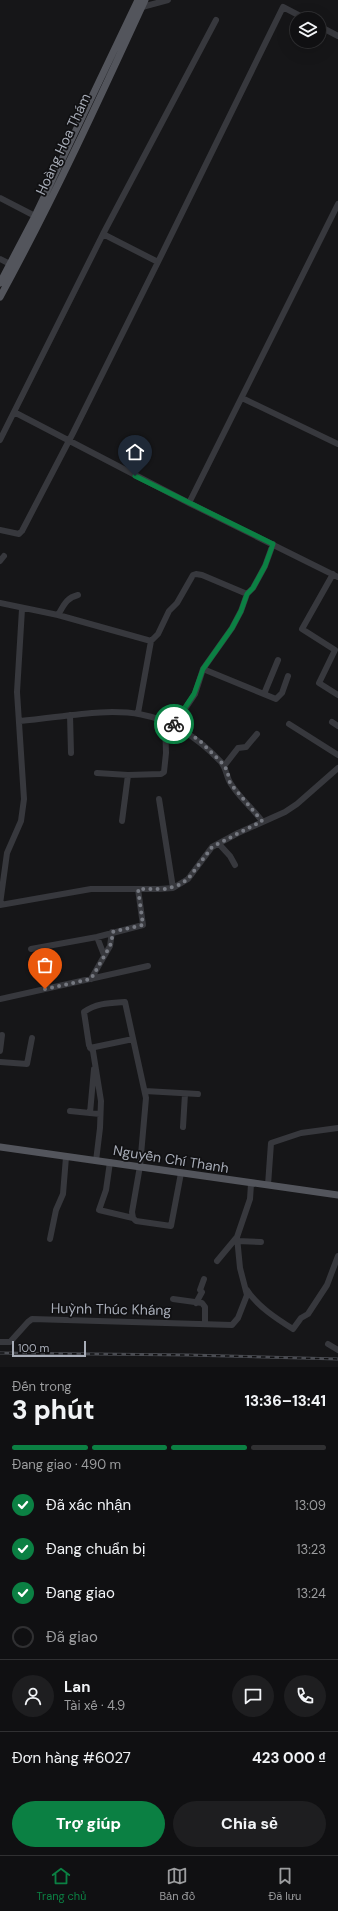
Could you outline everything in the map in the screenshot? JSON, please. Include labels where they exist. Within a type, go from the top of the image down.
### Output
[{"type":"main road","name":"Hoàng Hoa Thám","points":[[0,297],[35,233],[63,177],[130,23],[138,0]]},
{"type":"main road","name":"Hoàng Hoa Thám","points":[[0,283],[35,216],[130,23],[144,4]]},
{"type":"main road","points":[[56,173],[63,177]]},
{"type":"main road","name":"Nguyễn Chí Thanh","points":[[0,1147],[140,1166],[251,1184],[338,1195]]},
{"type":"street","points":[[144,4],[168,0]]},
{"type":"street","points":[[0,530],[19,534],[22,531],[158,262],[283,7],[293,12]]},
{"type":"street","points":[[0,440],[103,234],[216,20]]},
{"type":"street","points":[[326,30],[338,36]]},
{"type":"street","points":[[0,198],[35,216]]},
{"type":"street","points":[[188,503],[338,204]]},
{"type":"street","points":[[103,234],[158,262]]},
{"type":"street","points":[[0,259],[10,264]]},
{"type":"street","points":[[242,398],[338,444]]},
{"type":"street","points":[[14,412],[68,442],[188,503],[335,575],[302,629],[337,647],[319,683],[338,695]]},
{"type":"street","points":[[174,724],[194,694],[203,669],[232,628],[241,611],[247,594],[253,588],[265,566],[273,544]]},
{"type":"street","points":[[138,713],[151,641],[158,634],[169,611],[177,603],[193,575],[202,575],[247,594]]},
{"type":"street","points":[[58,615],[66,601],[70,597],[78,595]]},
{"type":"street","points":[[0,603],[22,609],[58,615],[151,641]]},
{"type":"street","points":[[22,609],[17,692],[24,799],[22,821],[7,853],[0,904],[91,889],[173,888],[188,879],[212,847],[262,821],[285,812],[297,804],[338,768]]},
{"type":"street","points":[[264,694],[278,660]]},
{"type":"street","points":[[203,669],[264,694],[279,698],[288,676]]},
{"type":"street","points":[[20,721],[109,711],[138,713],[174,724],[199,740],[224,766],[227,770],[230,783],[262,821]]},
{"type":"street","points":[[70,715],[71,754]]},
{"type":"street","points":[[97,773],[128,775],[161,774],[164,772],[166,753],[165,721]]},
{"type":"street","points":[[332,722],[338,726]]},
{"type":"street","points":[[289,724],[338,755]]},
{"type":"street","points":[[224,766],[238,748],[246,747],[257,734]]},
{"type":"street","points":[[122,821],[128,775]]},
{"type":"street","points":[[159,799],[164,821],[173,888]]},
{"type":"street","points":[[219,844],[230,856],[235,865]]},
{"type":"street","points":[[32,949],[143,925],[138,889]]},
{"type":"street","points":[[91,979],[112,940],[112,932]]},
{"type":"street","points":[[97,936],[104,955]]},
{"type":"street","points":[[0,999],[148,966]]},
{"type":"street","points":[[96,1161],[100,1101],[95,1059],[93,1051],[90,1048],[84,1012],[91,1006],[125,1002],[146,1098],[140,1166],[132,1212],[133,1218]]},
{"type":"street","points":[[0,1051],[2,1035]]},
{"type":"street","points":[[0,1062],[27,1064],[32,1038]]},
{"type":"street","points":[[90,1048],[133,1039]]},
{"type":"street","points":[[90,1113],[95,1059]]},
{"type":"street","points":[[145,1091],[198,1094]]},
{"type":"street","points":[[183,1127],[185,1094]]},
{"type":"street","points":[[70,1111],[100,1114]]},
{"type":"street","points":[[268,1185],[272,1143],[301,1133],[338,1128]]},
{"type":"street","points":[[50,1239],[56,1210],[63,1194],[66,1157]]},
{"type":"street","points":[[110,1162],[106,1190],[99,1210],[136,1220],[171,1226],[181,1173]]},
{"type":"street","points":[[251,1184],[250,1199],[237,1239],[240,1268],[247,1290],[251,1296],[274,1317],[293,1329],[301,1318],[308,1314],[327,1285],[338,1256]]},
{"type":"street","points":[[237,1239],[261,1242]]},
{"type":"street","points":[[217,1261],[237,1239]]},
{"type":"street","points":[[196,1302],[202,1292],[200,1290],[204,1279]]},
{"type":"street","name":"Huỳnh Thúc Kháng","points":[[0,1342],[10,1342],[32,1319],[232,1325],[238,1318],[247,1290]]},
{"type":"street","points":[[173,1299],[202,1304],[205,1307],[205,1323]]},
{"type":"street","points":[[328,1344],[331,1348],[338,1350]]},
{"type":"railway","points":[[0,1353],[188,1355],[338,1359]]},
{"type":"way so far","points":[[45,989],[91,979],[110,946],[112,932],[140,927],[143,925],[144,921],[138,889],[166,889],[179,885],[188,879],[212,847],[238,832],[262,821],[251,806],[230,783],[227,770],[222,763],[199,740],[174,724]]},
{"type":"route","points":[[135,476],[273,544],[265,566],[253,588],[247,594],[241,611],[232,628],[203,669],[194,694],[174,724]]}]
